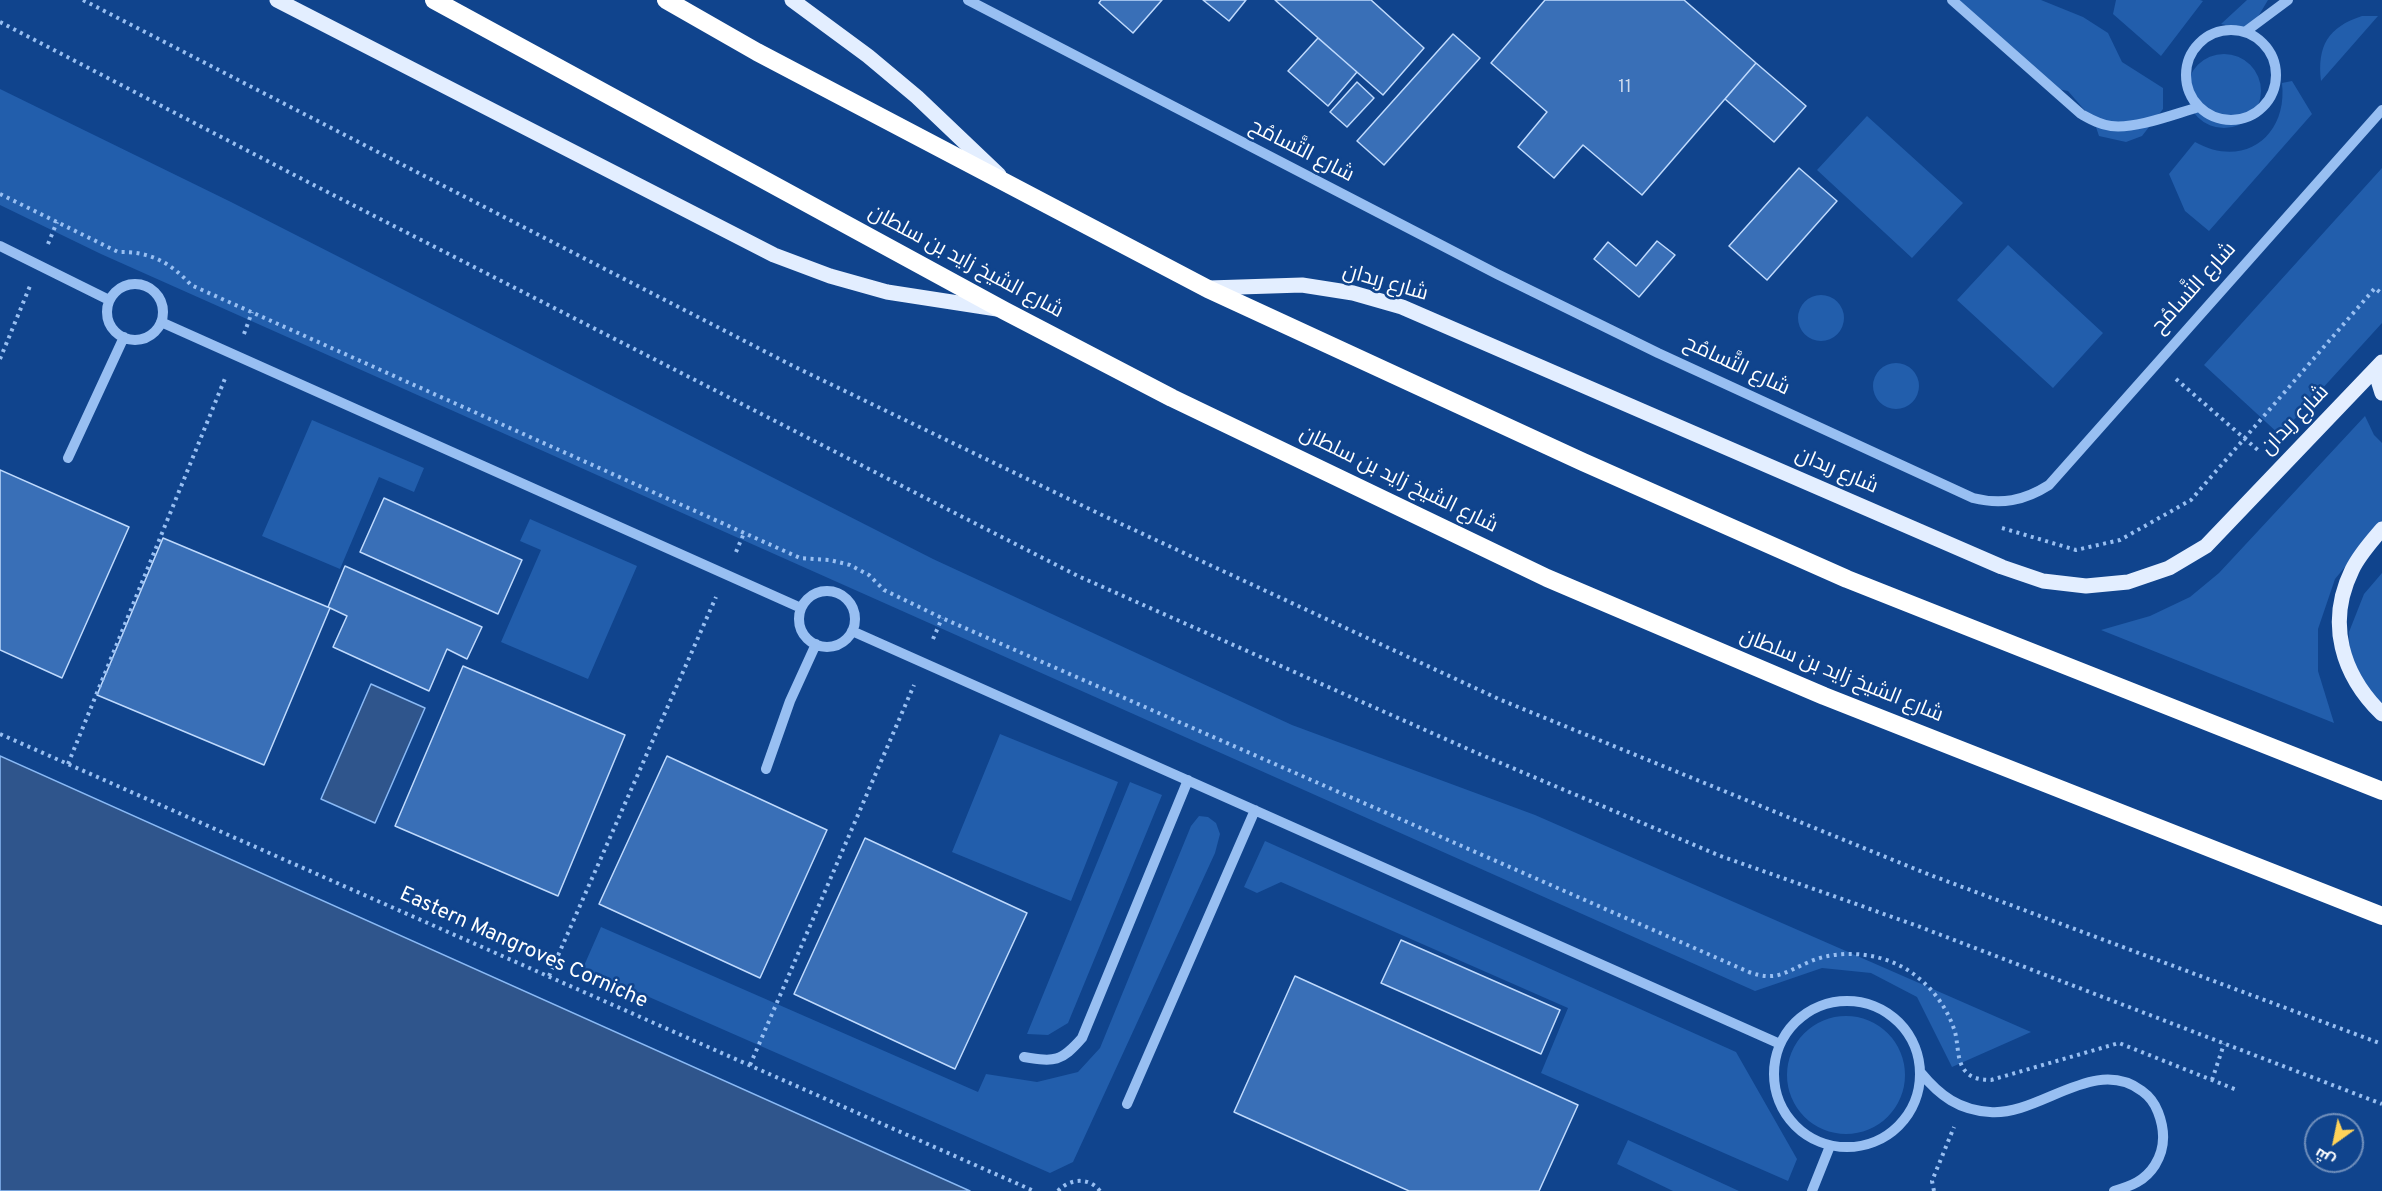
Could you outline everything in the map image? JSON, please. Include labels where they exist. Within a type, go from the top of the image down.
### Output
[{"type":"highway","name":"شارع الشيخ زايد بن سلطان","points":[[434,0],[1005,311],[1172,398],[1547,578],[1824,696],[2382,916]]},
{"type":"highway","points":[[666,0],[757,52],[1208,288],[1583,462],[1847,579],[2382,791]]},
{"type":"main road","points":[[277,0],[774,255],[830,276],[887,292],[1005,311]]},
{"type":"main road","points":[[792,0],[868,56],[917,97],[1010,186]]},
{"type":"main road","name":"شارع ربدان","points":[[1208,288],[1302,285],[1353,293],[1402,307],[2002,567],[2043,581],[2086,586],[2128,582],[2169,568],[2206,546],[2380,364]]},
{"type":"main road","points":[[2380,364],[2382,393]]},
{"type":"main road","points":[[2382,529],[2352,569],[2342,595],[2339,622],[2342,650],[2351,675],[2366,698],[2382,714]]},
{"type":"street","name":"شارع التَّسامُح","points":[[968,0],[1497,274],[1669,358],[1973,498],[2003,502],[2034,494],[2049,485],[2382,110]]},
{"type":"street","points":[[1952,0],[2080,114],[2094,122],[2109,126],[2125,126],[2199,107]]},
{"type":"street","points":[[2245,32],[2288,0]]},
{"type":"street","points":[[2231,30],[2245,32],[2257,38],[2273,59],[2276,73],[2275,86],[2270,98],[2255,112],[2237,120],[2223,119],[2199,107],[2191,97],[2186,71],[2192,52],[2206,37],[2231,30]]},
{"type":"street","points":[[0,246],[109,300]]},
{"type":"street","points":[[141,284],[150,289],[161,303],[163,313],[161,322],[156,330],[142,339],[134,340],[124,337],[111,327],[107,309],[109,300],[123,286],[141,284]]},
{"type":"street","points":[[161,322],[801,608]]},
{"type":"street","points":[[68,458],[124,337]]},
{"type":"street","points":[[825,591],[843,595],[854,610],[856,619],[852,631],[843,643],[835,646],[816,644],[804,634],[800,625],[801,608],[815,593],[825,591]]},
{"type":"street","points":[[852,631],[1780,1044]]},
{"type":"street","points":[[766,770],[790,701],[816,644]]},
{"type":"street","points":[[1024,1057],[1049,1061],[1068,1054],[1082,1038],[1188,780]]},
{"type":"street","points":[[1127,1104],[1255,810]]},
{"type":"street","points":[[1848,1000],[1871,1003],[1891,1014],[1906,1030],[1917,1050],[1921,1073],[1918,1095],[1908,1116],[1891,1133],[1870,1144],[1847,1148],[1830,1146],[1802,1132],[1786,1115],[1776,1094],[1773,1071],[1780,1044],[1789,1028],[1805,1012],[1826,1003],[1848,1000]]},
{"type":"street","points":[[1921,1073],[1936,1091],[1962,1107],[1993,1113],[2008,1111],[2088,1081],[2104,1078],[2120,1080],[2135,1086],[2147,1095],[2157,1108],[2164,1137],[2156,1164],[2147,1176],[2136,1184],[2114,1191]]},
{"type":"street","points":[[1812,1191],[1830,1146]]},
{"type":"path","points":[[83,0],[793,366],[1102,515],[1501,700],[1925,873],[2382,1044]]},
{"type":"path","points":[[0,22],[1078,576],[1477,753],[1718,855],[1915,925],[2382,1104]]},
{"type":"path","points":[[0,194],[118,252],[133,252],[161,260],[177,270],[191,285],[800,558],[830,560],[850,565],[869,575],[884,590],[942,618],[1759,976],[1780,976],[1810,961],[1833,955],[1857,954],[1881,958],[1903,967],[1920,979],[1947,1012],[1964,1069],[1970,1076],[1980,1080],[1991,1080],[2119,1043],[2237,1090]]},
{"type":"path","points":[[1998,527],[2076,550],[2121,540],[2191,500],[2375,288],[2382,294]]},
{"type":"path","points":[[68,764],[252,312]]},
{"type":"path","points":[[2157,362],[2279,469]]},
{"type":"path","points":[[549,976],[744,533]]},
{"type":"path","points":[[750,1065],[942,618]]},
{"type":"path","name":"Eastern Mangroves Corniche","points":[[0,734],[1034,1191]]},
{"type":"path","points":[[2212,1080],[2224,1043]]},
{"type":"path","points":[[1934,1191],[1932,1181],[1962,1107]]},
{"type":"path","points":[[1059,1191],[1070,1182],[1080,1180],[1089,1182],[1100,1191]]},
{"type":"shaded area","points":[[1958,0],[2041,0],[2083,17],[2108,33],[2122,62],[2163,88],[2163,109],[2142,136],[2126,142],[2099,136],[2094,121],[2068,91],[2048,87]]},
{"type":"shaded area","points":[[2116,0],[2203,1],[2161,56],[2113,14]]},
{"type":"shaded area","points":[[2247,0],[2268,0],[2250,30],[2221,24]]},
{"type":"shaded area","points":[[2362,16],[2378,16],[2321,81],[2321,58],[2327,40],[2341,26]]},
{"type":"shaded area","points":[[2224,54],[2245,60],[2255,70],[2261,91],[2255,112],[2245,122],[2224,128],[2203,122],[2193,112],[2187,91],[2193,70],[2203,60]]},
{"type":"shaded area","points":[[2292,81],[2312,114],[2209,231],[2185,211],[2169,174],[2195,142],[2230,152],[2259,143],[2270,133],[2278,119],[2282,102],[2282,83]]},
{"type":"shaded area","points":[[0,89],[231,202],[933,559],[1292,725],[1535,815],[2031,1032],[1952,1067],[1917,997],[1871,973],[1822,968],[1755,991],[101,254],[0,205]]},
{"type":"shaded area","points":[[1867,116],[1963,203],[1912,258],[1817,170]]},
{"type":"shaded area","points":[[2382,168],[2382,323],[2280,435],[2204,365]]},
{"type":"shaded area","points":[[2008,245],[2103,333],[2053,388],[1957,300]]},
{"type":"shaded area","points":[[1821,295],[1830,296],[1838,301],[1843,309],[1843,327],[1838,335],[1830,340],[1821,341],[1812,340],[1804,335],[1799,327],[1798,318],[1799,309],[1804,301],[1812,296]]},
{"type":"shaded area","points":[[1896,363],[1905,364],[1913,369],[1918,377],[1918,395],[1913,403],[1905,408],[1896,409],[1887,408],[1879,403],[1874,395],[1873,386],[1874,377],[1879,369],[1887,364]]},
{"type":"shaded area","points":[[2365,416],[2374,435],[2382,443],[2382,522],[2335,579],[2318,629],[2318,671],[2334,723],[2101,630],[2150,616],[2190,597],[2219,573]]},
{"type":"shaded area","points":[[312,420],[424,468],[414,492],[379,477],[340,569],[262,536]]},
{"type":"shaded area","points":[[530,519],[637,566],[588,679],[501,642],[541,550],[520,541]]},
{"type":"shaded area","points":[[2382,573],[2382,716],[2350,670],[2349,632],[2364,594]]},
{"type":"shaded area","points":[[371,684],[425,708],[375,823],[321,799]]},
{"type":"shaded area","points":[[1000,734],[1118,782],[1071,901],[952,852]]},
{"type":"shaded area","points":[[0,756],[970,1191],[0,1191]]},
{"type":"shaded area","points":[[1130,782],[1162,795],[1068,1023],[1048,1035],[1027,1034]]},
{"type":"shaded area","points":[[1199,816],[1208,817],[1216,823],[1220,834],[1215,853],[1073,1162],[1050,1173],[583,968],[601,927],[978,1092],[986,1074],[1037,1082],[1078,1072],[1100,1048],[1191,826]]},
{"type":"shaded area","points":[[1265,841],[1736,1052],[1797,1159],[1788,1181],[1541,1073],[1568,1008],[1281,882],[1257,893],[1244,887]]},
{"type":"shaded area","points":[[1846,1016],[1879,1026],[1895,1042],[1905,1075],[1895,1108],[1879,1124],[1846,1134],[1813,1124],[1797,1108],[1787,1075],[1797,1042],[1813,1026]]},
{"type":"shaded area","points":[[1628,1140],[1739,1191],[1673,1191],[1617,1164]]},
{"type":"building","points":[[1101,0],[1162,0],[1133,33],[1099,3]]},
{"type":"building","points":[[1203,0],[1246,0],[1229,21]]},
{"type":"building","points":[[1275,0],[1371,0],[1424,48],[1383,95]]},
{"type":"building","points":[[1545,0],[1684,0],[1756,63],[1642,195],[1583,145],[1554,178],[1518,147],[1547,112],[1491,63]]},
{"type":"building","points":[[1453,34],[1480,58],[1384,165],[1357,141]]},
{"type":"building","points":[[1318,38],[1357,72],[1328,106],[1288,71]]},
{"type":"building","points":[[1756,63],[1806,106],[1774,142],[1725,99]]},
{"type":"building","points":[[1357,82],[1374,98],[1347,127],[1330,112]]},
{"type":"building","points":[[1799,168],[1837,201],[1767,280],[1729,246]]},
{"type":"building","points":[[1657,241],[1675,255],[1639,297],[1594,259],[1608,242],[1636,266]]},
{"type":"building","points":[[0,470],[129,527],[62,678],[0,650]]},
{"type":"building","points":[[384,498],[522,560],[498,614],[360,552]]},
{"type":"building","points":[[163,538],[330,608],[264,765],[97,695]]},
{"type":"building","points":[[345,566],[482,627],[467,659],[447,649],[429,691],[333,647],[347,616],[328,607]]},
{"type":"building","points":[[463,666],[625,735],[558,896],[395,826]]},
{"type":"building","points":[[667,756],[827,830],[760,978],[599,904]]},
{"type":"building","points":[[865,838],[1027,913],[955,1069],[794,994]]},
{"type":"building","points":[[1401,940],[1560,1010],[1541,1054],[1381,983]]},
{"type":"building","points":[[1295,976],[1578,1105],[1539,1191],[1409,1191],[1234,1112]]}]
